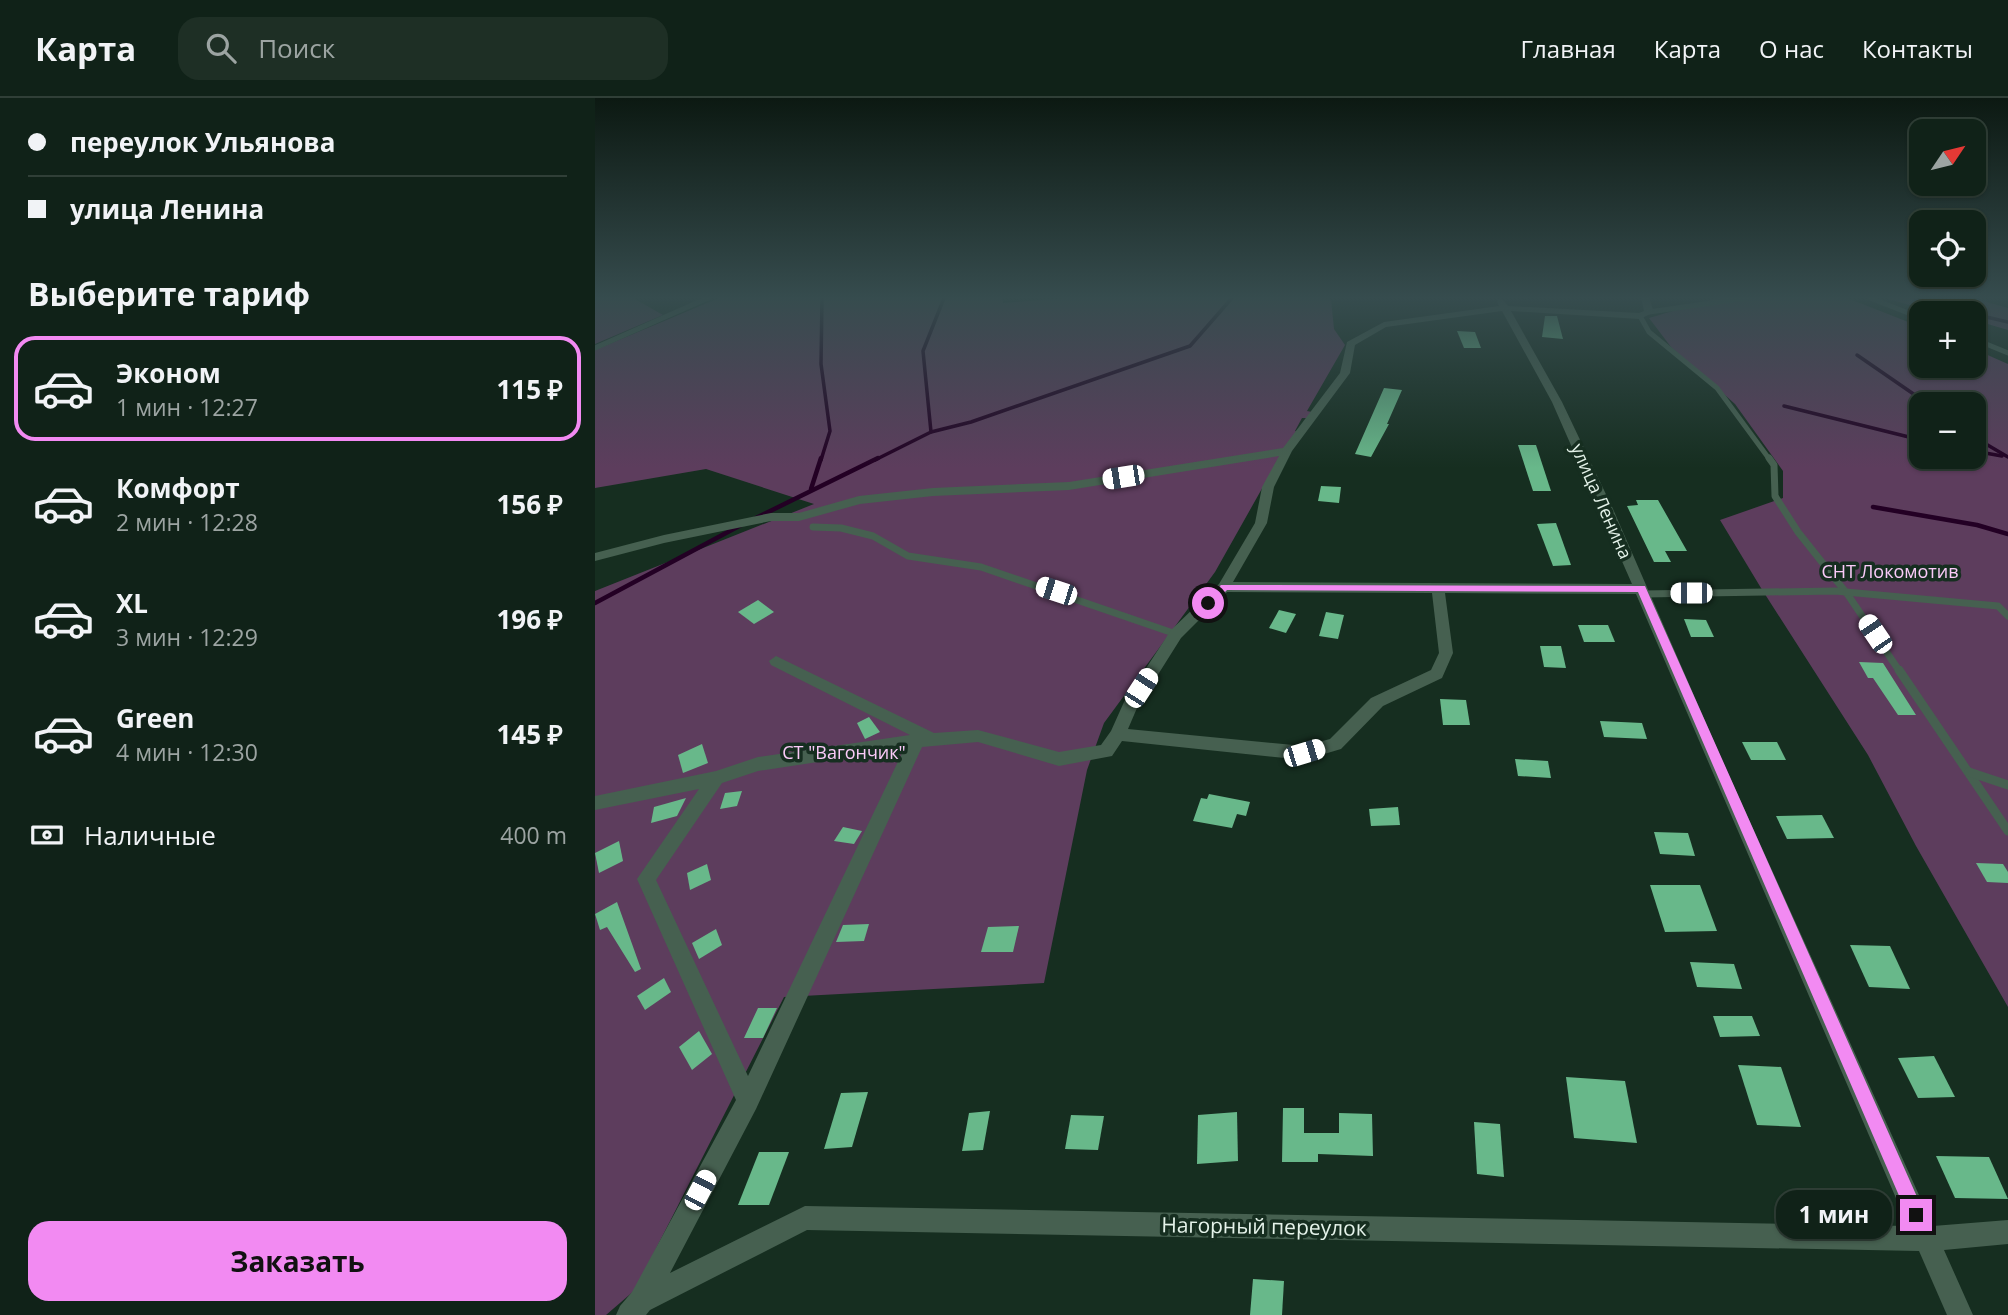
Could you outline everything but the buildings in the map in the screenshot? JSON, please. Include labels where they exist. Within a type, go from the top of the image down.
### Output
[{"type":"street","points":[[595,803],[716,778],[758,764],[924,740],[978,737],[1059,759],[1106,751],[1118,734],[1130,706],[1176,634],[1224,587],[1261,523],[1268,487],[1287,452],[1345,373],[1348,355]]},
{"type":"street","name":"улица Ленина","points":[[1531,355],[1557,402],[1642,591],[1960,1315]]},
{"type":"street","points":[[595,557],[664,539],[771,517],[799,517],[859,500],[933,492],[1069,486],[1287,452]]},
{"type":"street","points":[[799,517],[813,527]]},
{"type":"street","points":[[1224,587],[1642,591]]},
{"type":"street","points":[[1118,734],[1304,753],[1335,744],[1377,702],[1437,674],[1446,653],[1438,588]]},
{"type":"street","points":[[776,661],[924,740]]},
{"type":"street","points":[[635,1308],[748,1101],[924,740]]},
{"type":"street","points":[[716,778],[646,880],[748,1101]]},
{"type":"street","name":"Нагорный переулок","points":[[635,1308],[805,1218],[1927,1239],[2008,1232]]},
{"type":"lane","points":[[1677,355],[1717,388],[1774,465],[1775,496],[1798,532],[1846,593],[2008,831]]},
{"type":"lane","points":[[813,527],[841,528],[873,536],[908,556],[981,567],[1176,634]]},
{"type":"lane","points":[[1642,591],[1794,590],[1846,593],[1998,606],[2008,616]]},
{"type":"lane","points":[[1969,772],[2008,785]]},
{"type":"green space","name":"СТ \"Вагончик\"","points":[[595,355],[1339,355],[1307,411],[1312,412],[1307,418],[1302,418],[1295,431],[1298,432],[1286,446],[1215,572],[1104,723],[1087,770],[1044,983],[784,997],[635,1290],[606,1315],[595,1315],[595,591],[814,504],[706,469],[595,488]]},
{"type":"green space","name":"СНТ Локомотив","points":[[1680,355],[1909,355],[1909,378],[1986,378],[1986,355],[2008,364],[2008,1007],[1916,846],[1868,755],[1720,520],[1783,498],[1783,471],[1735,404]]},
{"type":"waterway","points":[[821,355],[830,431],[821,460]]},
{"type":"waterway","points":[[923,355],[931,432]]},
{"type":"waterway","points":[[931,432],[971,422],[1165,355]]},
{"type":"waterway","points":[[1857,355],[1911,392]]},
{"type":"waterway","points":[[1784,406],[1909,437]]},
{"type":"waterway","points":[[875,460],[931,432]]},
{"type":"waterway","points":[[1986,444],[2008,457]]},
{"type":"waterway","points":[[1986,453],[2002,456]]},
{"type":"waterway","points":[[811,489],[821,458]]},
{"type":"waterway","points":[[756,518],[878,458]]},
{"type":"waterway","points":[[1873,507],[1977,525],[2008,534]]},
{"type":"waterway","points":[[595,603],[741,525]]},
{"type":"route","points":[[1208,603],[1224,587],[1641,589],[1916,1215]]}]
